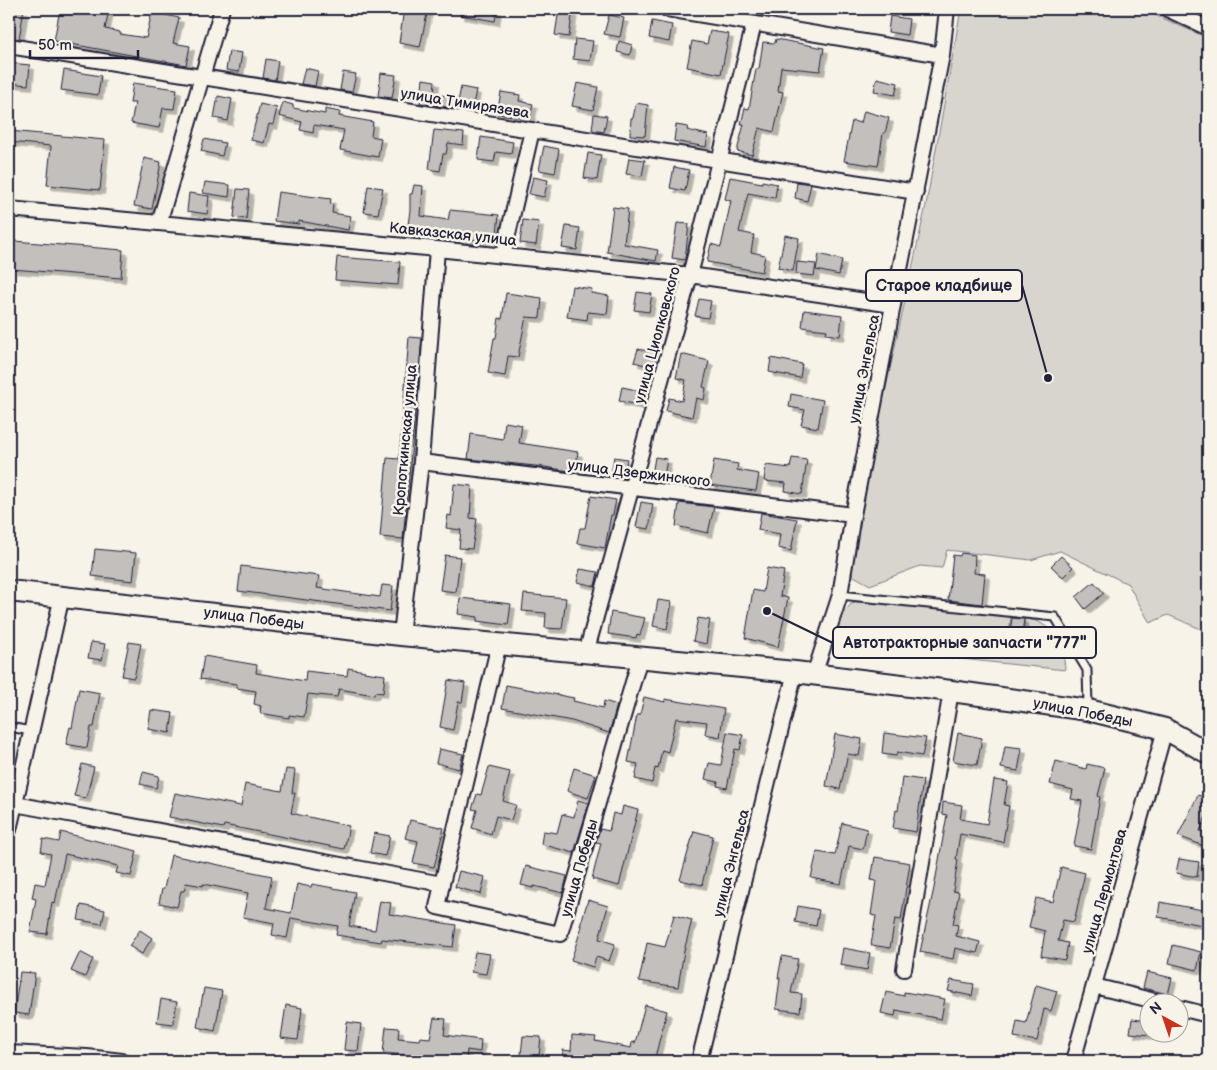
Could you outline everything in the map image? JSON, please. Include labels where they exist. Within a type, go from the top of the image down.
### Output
[{"type":"street","points":[[159,223],[222,9]]},
{"type":"street","points":[[667,9],[942,55]]},
{"type":"street","name":"улица Энгельса","points":[[699,1061],[804,673],[840,595],[853,515],[942,55],[947,9]]},
{"type":"street","points":[[1167,9],[1208,28]]},
{"type":"street","name":"улица Циолковского","points":[[586,653],[690,275],[754,24]]},
{"type":"street","name":"улица Тимирязева","points":[[9,46],[916,192]]},
{"type":"street","points":[[503,256],[532,130]]},
{"type":"street","name":"Кавказская улица","points":[[9,209],[690,275],[893,305]]},
{"type":"street","name":"Кропоткинская улица","points":[[401,635],[422,462],[437,249]]},
{"type":"street","name":"улица Дзержинского","points":[[422,462],[853,515]]},
{"type":"street","name":"улица Победы","points":[[9,591],[401,635],[804,673],[951,691],[1088,710],[1165,729],[1208,753]]},
{"type":"street","points":[[9,830],[62,596]]},
{"type":"street","name":"улица Победы","points":[[499,644],[437,906],[560,934],[640,658]]},
{"type":"street","points":[[904,969],[951,691]]},
{"type":"street","name":"улица Лермонтова","points":[[1073,1061],[1165,729]]},
{"type":"street","points":[[15,804],[442,884]]},
{"type":"street","points":[[1094,986],[1140,997]]},
{"type":"street","points":[[1190,1010],[1208,1015]]},
{"type":"street","points":[[9,1053],[122,1061]]},
{"type":"lane","points":[[840,595],[1055,617],[1087,670],[1088,710]]},
{"type":"lane","points":[[9,726],[31,731]]},
{"type":"shaded area","points":[[961,9],[1141,9],[1208,38],[1208,632],[1168,615],[1150,623],[1128,584],[1060,551],[1031,560],[947,550],[942,568],[920,566],[870,585],[852,575],[849,556],[926,205]]},
{"type":"shaded area","points":[[866,601],[1011,617],[1008,641],[1021,643],[1025,619],[1034,620],[1049,629],[1059,643],[1065,670],[848,647],[840,639],[838,628],[841,616],[851,604]]},
{"type":"building","points":[[9,9],[24,9],[19,39],[9,37]]},
{"type":"building","points":[[60,9],[109,9],[105,29],[120,32],[120,34],[146,38],[152,12],[179,18],[173,43],[190,46],[186,65],[54,41]]},
{"type":"building","points":[[404,9],[428,9],[420,47],[399,43]]},
{"type":"building","points":[[461,9],[497,9],[495,21],[460,15]]},
{"type":"building","points":[[559,9],[573,9],[569,37],[555,35]]},
{"type":"building","points":[[609,15],[624,18],[620,37],[604,34]]},
{"type":"building","points":[[890,16],[909,19],[907,35],[888,32]]},
{"type":"building","points":[[652,21],[672,25],[669,42],[649,38]]},
{"type":"building","points":[[710,31],[729,34],[721,74],[687,67],[692,41],[707,44]]},
{"type":"building","points":[[575,39],[593,41],[590,61],[573,59]]},
{"type":"building","points":[[776,39],[824,48],[820,71],[781,67],[778,91],[783,92],[774,132],[759,128],[752,155],[737,151],[744,124],[741,124],[745,108],[749,109],[756,69],[759,69],[763,42],[775,43]]},
{"type":"building","points":[[619,41],[632,45],[630,55],[617,52]]},
{"type":"building","points":[[229,51],[242,53],[239,72],[226,70]]},
{"type":"building","points":[[266,59],[278,61],[275,80],[263,78]]},
{"type":"building","points":[[9,63],[30,65],[28,85],[9,83]]},
{"type":"building","points":[[305,68],[318,71],[315,86],[301,84]]},
{"type":"building","points":[[64,70],[101,76],[98,95],[61,90]]},
{"type":"building","points":[[343,72],[356,74],[352,92],[340,90]]},
{"type":"building","points":[[381,73],[396,75],[392,98],[378,96]]},
{"type":"building","points":[[877,78],[898,83],[895,95],[874,91]]},
{"type":"building","points":[[423,79],[435,81],[434,94],[454,97],[453,108],[420,103]]},
{"type":"building","points":[[133,83],[177,89],[174,109],[163,108],[159,128],[131,123],[135,103],[130,103]]},
{"type":"building","points":[[577,83],[598,87],[593,110],[572,106]]},
{"type":"building","points":[[461,87],[476,90],[472,110],[457,107]]},
{"type":"building","points":[[501,92],[520,95],[519,101],[533,104],[530,118],[497,114]]},
{"type":"building","points":[[218,96],[232,99],[228,121],[214,118]]},
{"type":"building","points":[[283,102],[293,105],[293,108],[325,114],[325,109],[340,112],[339,116],[373,122],[371,136],[381,138],[378,157],[340,150],[344,130],[314,125],[313,133],[300,130],[302,122],[279,116]]},
{"type":"building","points":[[636,103],[648,105],[645,136],[630,135],[631,118],[633,118]]},
{"type":"building","points":[[260,104],[277,108],[273,125],[269,124],[264,143],[251,140]]},
{"type":"building","points":[[864,111],[889,118],[885,133],[883,133],[878,166],[844,161],[852,121],[861,123]]},
{"type":"building","points":[[594,114],[607,116],[604,132],[592,130]]},
{"type":"building","points":[[676,125],[688,127],[687,130],[708,135],[706,147],[674,141]]},
{"type":"building","points":[[434,130],[464,133],[463,145],[448,143],[446,154],[443,154],[440,171],[429,169]]},
{"type":"building","points":[[9,131],[105,140],[100,190],[47,185],[51,146],[9,142]]},
{"type":"building","points":[[481,137],[513,142],[511,154],[496,152],[494,162],[478,160]]},
{"type":"building","points":[[204,139],[225,143],[222,156],[201,151]]},
{"type":"building","points":[[544,146],[559,149],[555,173],[539,170]]},
{"type":"building","points":[[588,153],[601,155],[597,180],[584,178]]},
{"type":"building","points":[[144,158],[161,162],[152,209],[134,206]]},
{"type":"building","points":[[629,158],[645,160],[642,176],[626,174]]},
{"type":"building","points":[[674,167],[689,170],[685,191],[670,188]]},
{"type":"building","points":[[533,177],[548,180],[544,197],[529,194]]},
{"type":"building","points":[[730,177],[777,184],[775,198],[748,193],[739,232],[754,235],[751,252],[765,255],[762,272],[707,262],[711,244],[721,247],[731,201],[725,199]]},
{"type":"building","points":[[205,182],[230,185],[229,197],[203,193]]},
{"type":"building","points":[[797,182],[811,184],[807,201],[795,198]]},
{"type":"building","points":[[414,185],[423,186],[421,216],[448,220],[450,210],[499,215],[496,242],[407,233],[410,194],[412,194]]},
{"type":"building","points":[[368,186],[383,188],[378,214],[364,212]]},
{"type":"building","points":[[237,189],[249,190],[246,219],[234,217]]},
{"type":"building","points":[[278,192],[331,199],[330,204],[333,205],[332,213],[351,216],[348,230],[299,221],[299,224],[274,221]]},
{"type":"building","points":[[189,193],[209,196],[207,214],[187,211]]},
{"type":"building","points":[[613,207],[628,209],[624,244],[658,250],[656,261],[607,252]]},
{"type":"building","points":[[523,220],[539,222],[536,245],[520,243]]},
{"type":"building","points":[[677,223],[689,224],[685,260],[672,258]]},
{"type":"building","points":[[566,226],[580,228],[577,250],[562,248]]},
{"type":"building","points":[[785,235],[799,238],[793,271],[778,268]]},
{"type":"building","points":[[14,241],[123,250],[121,278],[12,269]]},
{"type":"building","points":[[819,254],[842,260],[839,275],[816,270]]},
{"type":"building","points":[[337,257],[400,262],[398,285],[335,280]]},
{"type":"building","points":[[797,262],[816,264],[814,276],[796,274]]},
{"type":"building","points":[[572,286],[592,289],[591,293],[609,296],[607,314],[588,312],[587,320],[567,317]]},
{"type":"building","points":[[637,292],[652,294],[649,312],[634,310]]},
{"type":"building","points":[[506,293],[542,298],[540,318],[526,317],[518,357],[508,356],[505,376],[488,373],[494,338],[496,338],[499,318],[502,319]]},
{"type":"building","points":[[699,299],[711,301],[708,318],[695,316]]},
{"type":"building","points":[[804,310],[842,315],[840,336],[826,334],[827,330],[802,327]]},
{"type":"building","points":[[409,337],[422,338],[403,539],[380,537],[387,458],[399,459]]},
{"type":"building","points":[[638,349],[657,353],[653,367],[634,362]]},
{"type":"building","points":[[681,354],[709,361],[703,387],[706,388],[704,400],[696,398],[692,417],[666,411],[669,398],[682,401],[686,380],[676,378]]},
{"type":"building","points":[[771,358],[802,364],[800,378],[769,372]]},
{"type":"building","points":[[622,387],[646,392],[643,406],[619,401]]},
{"type":"building","points":[[791,394],[823,400],[818,428],[801,425],[805,410],[789,407]]},
{"type":"building","points":[[505,422],[522,425],[519,443],[578,452],[575,472],[468,459],[471,434],[503,439]]},
{"type":"building","points":[[614,457],[627,459],[624,477],[611,475]]},
{"type":"building","points":[[655,457],[667,459],[663,483],[651,481]]},
{"type":"building","points":[[792,458],[807,460],[802,494],[785,491],[786,483],[764,481],[766,465],[790,468]]},
{"type":"building","points":[[714,460],[738,464],[737,470],[759,474],[756,491],[710,485]]},
{"type":"building","points":[[454,484],[472,486],[470,518],[477,519],[472,549],[459,548],[461,530],[446,528],[448,515],[451,516]]},
{"type":"building","points":[[591,496],[616,500],[613,515],[611,515],[605,548],[577,543],[580,528],[585,528]]},
{"type":"building","points":[[641,502],[653,504],[649,529],[636,527]]},
{"type":"building","points":[[679,503],[714,507],[708,533],[676,526]]},
{"type":"building","points":[[761,513],[797,519],[791,551],[778,548],[780,534],[758,530]]},
{"type":"building","points":[[95,549],[136,553],[133,581],[92,576]]},
{"type":"building","points":[[961,553],[975,555],[974,573],[985,574],[982,604],[948,600],[953,555],[960,556]]},
{"type":"building","points":[[445,555],[460,557],[456,592],[440,590]]},
{"type":"building","points":[[1061,556],[1073,567],[1063,577],[1051,566]]},
{"type":"building","points":[[241,566],[319,576],[317,588],[380,597],[382,585],[393,586],[390,611],[238,591]]},
{"type":"building","points":[[767,568],[784,571],[780,596],[788,598],[778,647],[745,638],[753,590],[763,592]]},
{"type":"building","points":[[580,569],[598,572],[595,586],[577,582]]},
{"type":"building","points":[[1094,582],[1104,593],[1085,609],[1076,597]]},
{"type":"building","points":[[524,594],[566,598],[562,629],[545,628],[546,613],[522,611]]},
{"type":"building","points":[[460,598],[511,604],[508,625],[477,621],[478,617],[458,614]]},
{"type":"building","points":[[658,600],[672,602],[667,629],[653,626]]},
{"type":"building","points":[[611,612],[645,618],[640,635],[637,634],[636,638],[608,634]]},
{"type":"building","points":[[698,618],[710,620],[706,644],[693,641]]},
{"type":"building","points":[[1012,618],[1024,619],[1021,641],[1009,640]]},
{"type":"building","points":[[91,642],[105,644],[102,660],[88,658]]},
{"type":"building","points":[[129,642],[141,644],[134,678],[122,676]]},
{"type":"building","points":[[204,656],[257,665],[256,673],[305,681],[306,671],[347,676],[348,668],[385,675],[383,693],[375,692],[374,695],[339,689],[337,697],[308,694],[304,717],[289,715],[289,718],[260,713],[261,706],[254,704],[256,691],[237,688],[237,684],[200,679]]},
{"type":"building","points":[[448,680],[465,683],[462,702],[458,702],[453,730],[440,727]]},
{"type":"building","points":[[506,685],[574,698],[573,701],[603,708],[604,701],[617,705],[609,733],[572,721],[502,708]]},
{"type":"building","points":[[79,689],[100,693],[94,727],[91,727],[87,748],[66,744],[70,727],[72,728]]},
{"type":"building","points":[[644,697],[665,702],[665,699],[724,709],[720,737],[705,734],[707,722],[676,718],[668,752],[662,750],[658,769],[655,768],[652,783],[635,779],[638,764],[628,762],[637,715],[640,715]]},
{"type":"building","points":[[151,710],[173,713],[170,733],[148,729]]},
{"type":"building","points":[[727,732],[743,735],[740,750],[735,749],[727,788],[717,786],[718,782],[705,779],[709,763],[721,765]]},
{"type":"building","points":[[884,733],[926,738],[922,756],[897,752],[896,756],[882,754]]},
{"type":"building","points":[[958,733],[982,738],[977,765],[953,761]]},
{"type":"building","points":[[835,734],[862,739],[859,756],[848,754],[840,789],[826,786]]},
{"type":"building","points":[[1005,746],[1022,748],[1018,771],[1001,768]]},
{"type":"building","points":[[439,749],[463,754],[459,769],[436,763]]},
{"type":"building","points":[[1056,761],[1086,769],[1087,764],[1105,768],[1098,796],[1100,797],[1091,849],[1074,846],[1082,801],[1071,799],[1073,790],[1050,784]]},
{"type":"building","points":[[82,764],[94,767],[86,798],[74,796]]},
{"type":"building","points":[[489,767],[510,772],[503,801],[516,805],[511,820],[496,816],[491,834],[472,828],[477,810],[472,809],[477,794],[481,795]]},
{"type":"building","points":[[574,768],[596,775],[588,798],[567,791]]},
{"type":"building","points":[[286,769],[295,770],[292,793],[295,793],[291,813],[349,826],[344,849],[224,825],[223,828],[169,817],[175,793],[241,806],[245,784],[282,791]]},
{"type":"building","points":[[143,772],[159,776],[156,788],[140,784]]},
{"type":"building","points":[[902,777],[923,780],[916,832],[893,828],[896,810],[898,811]]},
{"type":"building","points":[[994,780],[1008,782],[1004,805],[1009,806],[1003,842],[960,834],[956,859],[958,860],[953,891],[959,892],[953,924],[958,925],[956,936],[980,942],[977,953],[955,948],[953,959],[920,952],[947,815],[942,814],[943,802],[962,805],[960,819],[987,824]]},
{"type":"building","points":[[1198,795],[1208,799],[1208,812],[1200,831],[1208,833],[1204,846],[1178,836]]},
{"type":"building","points":[[578,800],[589,803],[574,853],[541,844],[543,831],[557,833],[562,814],[574,817]]},
{"type":"building","points":[[623,806],[638,810],[619,886],[592,879],[601,843],[596,842],[600,829],[609,831],[613,813],[621,815]]},
{"type":"building","points":[[410,820],[444,828],[434,867],[413,863],[418,841],[405,838]]},
{"type":"building","points":[[842,823],[867,829],[863,849],[849,846],[841,884],[811,878],[817,852],[835,855]]},
{"type":"building","points":[[694,831],[713,836],[702,885],[680,880]]},
{"type":"building","points":[[61,832],[137,851],[131,876],[116,873],[118,866],[65,854],[55,903],[52,902],[47,934],[30,932],[36,899],[32,898],[35,883],[45,885],[51,854],[41,852],[43,839],[59,842]]},
{"type":"building","points":[[374,833],[390,836],[385,856],[370,853]]},
{"type":"building","points":[[171,855],[272,876],[266,908],[291,913],[297,884],[311,887],[312,884],[355,892],[349,926],[375,930],[380,901],[391,903],[389,914],[456,925],[453,947],[382,939],[381,942],[336,935],[338,926],[291,918],[287,938],[272,935],[274,923],[243,917],[248,893],[203,884],[203,886],[186,883],[184,891],[181,891],[177,907],[159,903]]},
{"type":"building","points":[[875,857],[910,863],[901,920],[895,919],[890,948],[871,945],[876,916],[871,915],[876,881],[871,880]]},
{"type":"building","points":[[1179,859],[1199,862],[1197,877],[1176,873]]},
{"type":"building","points":[[526,866],[567,876],[563,893],[521,885]]},
{"type":"building","points":[[1061,867],[1085,873],[1074,922],[1063,920],[1058,941],[1068,943],[1065,960],[1041,956],[1045,931],[1029,927],[1036,898],[1053,902]]},
{"type":"building","points":[[459,871],[485,877],[481,894],[455,887]]},
{"type":"building","points":[[588,900],[608,906],[599,939],[615,944],[609,961],[596,957],[593,967],[571,960]]},
{"type":"building","points":[[1160,902],[1208,911],[1208,926],[1158,917]]},
{"type":"building","points":[[81,905],[105,910],[102,924],[78,920]]},
{"type":"building","points":[[798,906],[819,910],[816,926],[795,922]]},
{"type":"building","points":[[674,915],[692,920],[678,987],[639,981],[647,943],[665,947]]},
{"type":"building","points":[[140,930],[152,938],[142,954],[129,946]]},
{"type":"building","points":[[1173,945],[1201,952],[1197,970],[1169,963]]},
{"type":"building","points":[[843,948],[870,953],[867,970],[840,965]]},
{"type":"building","points":[[80,952],[93,959],[85,977],[71,971]]},
{"type":"building","points":[[475,952],[490,954],[486,974],[471,972]]},
{"type":"building","points":[[782,956],[798,959],[791,993],[802,994],[800,1012],[776,1009]]},
{"type":"building","points":[[20,972],[35,973],[29,1015],[14,1013]]},
{"type":"building","points":[[1147,972],[1172,978],[1168,992],[1143,988]]},
{"type":"building","points":[[951,980],[974,984],[972,996],[948,991]]},
{"type":"building","points":[[1036,985],[1057,991],[1051,1011],[1044,1009],[1037,1041],[1014,1037],[1017,1021],[1026,1023]]},
{"type":"building","points":[[204,988],[222,991],[215,1031],[197,1027]]},
{"type":"building","points":[[886,992],[904,996],[904,992],[945,999],[941,1019],[896,1010],[895,1016],[881,1013]]},
{"type":"building","points":[[161,999],[177,1002],[173,1024],[157,1022]]},
{"type":"building","points":[[286,1005],[302,1008],[298,1040],[281,1038]]},
{"type":"building","points":[[645,1005],[667,1011],[654,1061],[562,1061],[563,1050],[571,1051],[572,1035],[596,1037],[595,1041],[631,1048],[632,1042],[635,1043]]},
{"type":"building","points":[[434,1018],[446,1019],[444,1035],[481,1040],[480,1052],[467,1050],[466,1061],[383,1053],[386,1027],[399,1028],[398,1038],[419,1040],[420,1037],[430,1038]]},
{"type":"building","points":[[1132,1019],[1140,1020],[1140,1034],[1130,1033]]},
{"type":"building","points":[[347,1022],[361,1024],[358,1051],[344,1050]]},
{"type":"building","points":[[523,1036],[541,1037],[539,1057],[521,1055]]},
{"type":"place","name":"Старое кладбище","points":[[1048,378]]},
{"type":"place","name":"Автотракторные запчасти \"777\"","points":[[767,611]]}]
